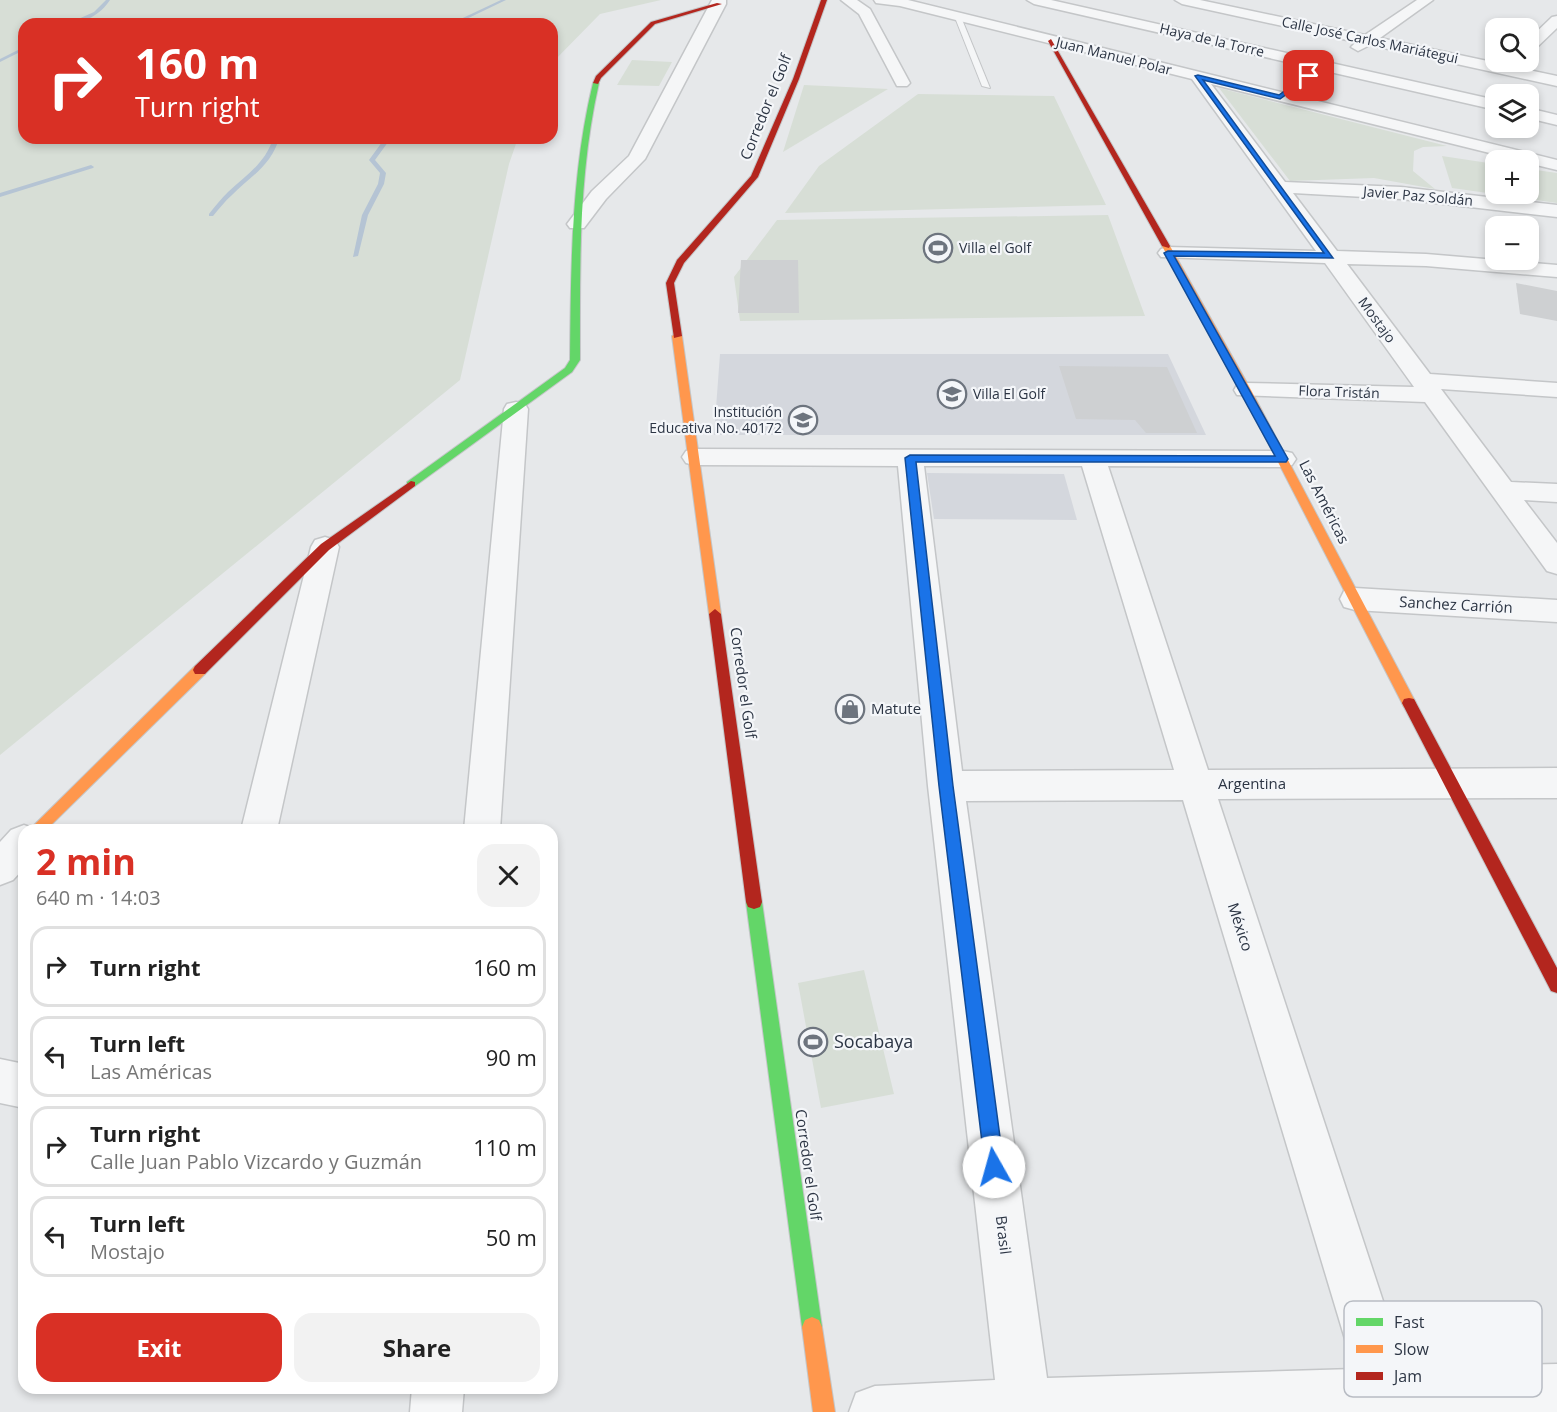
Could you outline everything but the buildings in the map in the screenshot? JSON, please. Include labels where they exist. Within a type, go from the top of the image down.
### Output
[{"type":"street","name":"Corredor el Golf","points":[[824,0],[796,79],[754,177],[680,262],[670,283],[824,1412]]},
{"type":"street","points":[[848,0],[865,12],[902,83]]},
{"type":"street","name":"Juan Manuel Polar","points":[[881,0],[1557,165]]},
{"type":"street","name":"Haya de la Torre","points":[[1034,0],[1485,102]]},
{"type":"street","name":"Calle José Carlos Mariátegui","points":[[1182,0],[1370,40],[1485,61]]},
{"type":"street","points":[[1280,97],[1324,65],[1370,40],[1426,0]]},
{"type":"street","points":[[577,224],[599,195],[636,159],[719,2]]},
{"type":"street","points":[[42,824],[325,548],[569,370],[575,360],[577,224],[586,119],[598,77],[653,23],[719,2]]},
{"type":"street","points":[[1245,13],[1260,4]]},
{"type":"street","points":[[1051,41],[1118,5]]},
{"type":"street","points":[[1550,32],[1557,20]]},
{"type":"street","name":"Las Américas","points":[[1051,41],[1283,459],[1557,985]]},
{"type":"street","name":"Calle José Carlos Mariátegui","points":[[1530,72],[1557,81]]},
{"type":"street","name":"Mostajo","points":[[1198,76],[1557,564]]},
{"type":"street","points":[[1539,116],[1557,120]]},
{"type":"street","name":"Javier Paz Soldán","points":[[1280,188],[1401,193],[1557,211]]},
{"type":"street","points":[[1168,253],[1426,260],[1557,271]]},
{"type":"street","name":"Flora Tristán","points":[[1246,390],[1428,388],[1557,390]]},
{"type":"street","points":[[482,824],[516,409]]},
{"type":"street","points":[[695,457],[1283,459]]},
{"type":"street","name":"Brasil","points":[[910,458],[946,786],[1024,1405]]},
{"type":"street","name":"México","points":[[1093,459],[1358,1301]]},
{"type":"street","points":[[1502,490],[1557,493]]},
{"type":"street","points":[[260,824],[325,548]]},
{"type":"street","name":"Sanchez Carrión","points":[[1355,599],[1557,611]]},
{"type":"street","name":"Argentina","points":[[946,786],[1557,783]]},
{"type":"street","points":[[0,868],[18,848]]},
{"type":"street","points":[[0,1081],[18,1085]]},
{"type":"street","points":[[1542,1390],[1557,1390]]},
{"type":"street","points":[[436,1412],[438,1394]]},
{"type":"street","points":[[876,1412],[1024,1405],[1344,1396]]},
{"type":"lane","points":[[957,17],[987,86]]},
{"type":"shaded area","points":[[0,0],[661,0],[600,14],[558,57],[558,18],[18,18],[18,144],[516,144],[509,164],[460,380],[0,755]]},
{"type":"shaded area","points":[[632,60],[672,62],[659,86],[617,85]]},
{"type":"shaded area","points":[[804,85],[888,89],[783,152]]},
{"type":"shaded area","points":[[1219,88],[1447,146],[1423,147],[1414,151],[1413,171],[1435,189],[1374,178],[1290,181]]},
{"type":"shaded area","name":"Villa el Golf","points":[[918,94],[1054,96],[1106,205],[785,213],[819,166]]},
{"type":"shaded area","points":[[1442,156],[1485,162],[1485,193],[1452,188]]},
{"type":"shaded area","points":[[1539,170],[1557,173],[1557,203],[1539,200]]},
{"type":"shaded area","name":"Villa el Golf","points":[[1108,215],[1145,316],[740,321],[734,277],[777,220]]},
{"type":"shaded area","name":"Villa El Golf","points":[[720,354],[1168,354],[1206,435],[714,435]]},
{"type":"shaded area","points":[[927,473],[1064,474],[1077,520],[934,519]]},
{"type":"shaded area","points":[[864,970],[894,1094],[821,1108],[798,983]]},
{"type":"waterway","points":[[84,18],[96,13],[108,0]]},
{"type":"waterway","points":[[465,18],[504,0]]},
{"type":"waterway","points":[[0,61],[18,51]]},
{"type":"waterway","points":[[211,215],[230,193],[264,162],[275,144]]},
{"type":"waterway","points":[[355,256],[365,215],[381,184],[383,173],[372,160],[384,144]]},
{"type":"waterway","points":[[0,195],[91,167]]},
{"type":"traffic: fast","points":[[411,484],[569,370],[575,360],[576,221],[582,151],[596,83]]},
{"type":"traffic: fast","points":[[754,902],[812,1327]]},
{"type":"traffic: slow","points":[[1166,246],[1246,390],[1409,703]]},
{"type":"traffic: slow","points":[[677,336],[715,614]]},
{"type":"traffic: slow","points":[[42,824],[200,670]]},
{"type":"traffic: slow","points":[[812,1327],[824,1412]]},
{"type":"traffic: jam","points":[[677,336],[670,283],[680,262],[754,177],[796,79],[824,0]]},
{"type":"traffic: jam","points":[[596,83],[598,77],[653,23],[719,4]]},
{"type":"traffic: jam","points":[[1051,41],[1166,246]]},
{"type":"traffic: jam","points":[[200,670],[325,547],[411,484]]},
{"type":"traffic: jam","points":[[715,614],[754,902]]},
{"type":"traffic: jam","points":[[1409,703],[1557,985]]},
{"type":"place","name":"Villa el Golf","points":[[938,248]]},
{"type":"place","name":"Villa El Golf","points":[[952,394]]},
{"type":"place","name":"Institución Educativa No. 40172","points":[[803,420]]},
{"type":"place","name":"Matute","points":[[850,709]]},
{"type":"place","name":"Socabaya","points":[[813,1042]]},
{"type":"route","points":[[994,1167],[946,786],[910,458],[1283,459],[1168,253],[1330,256],[1198,76],[1280,97],[1309,76]]}]
